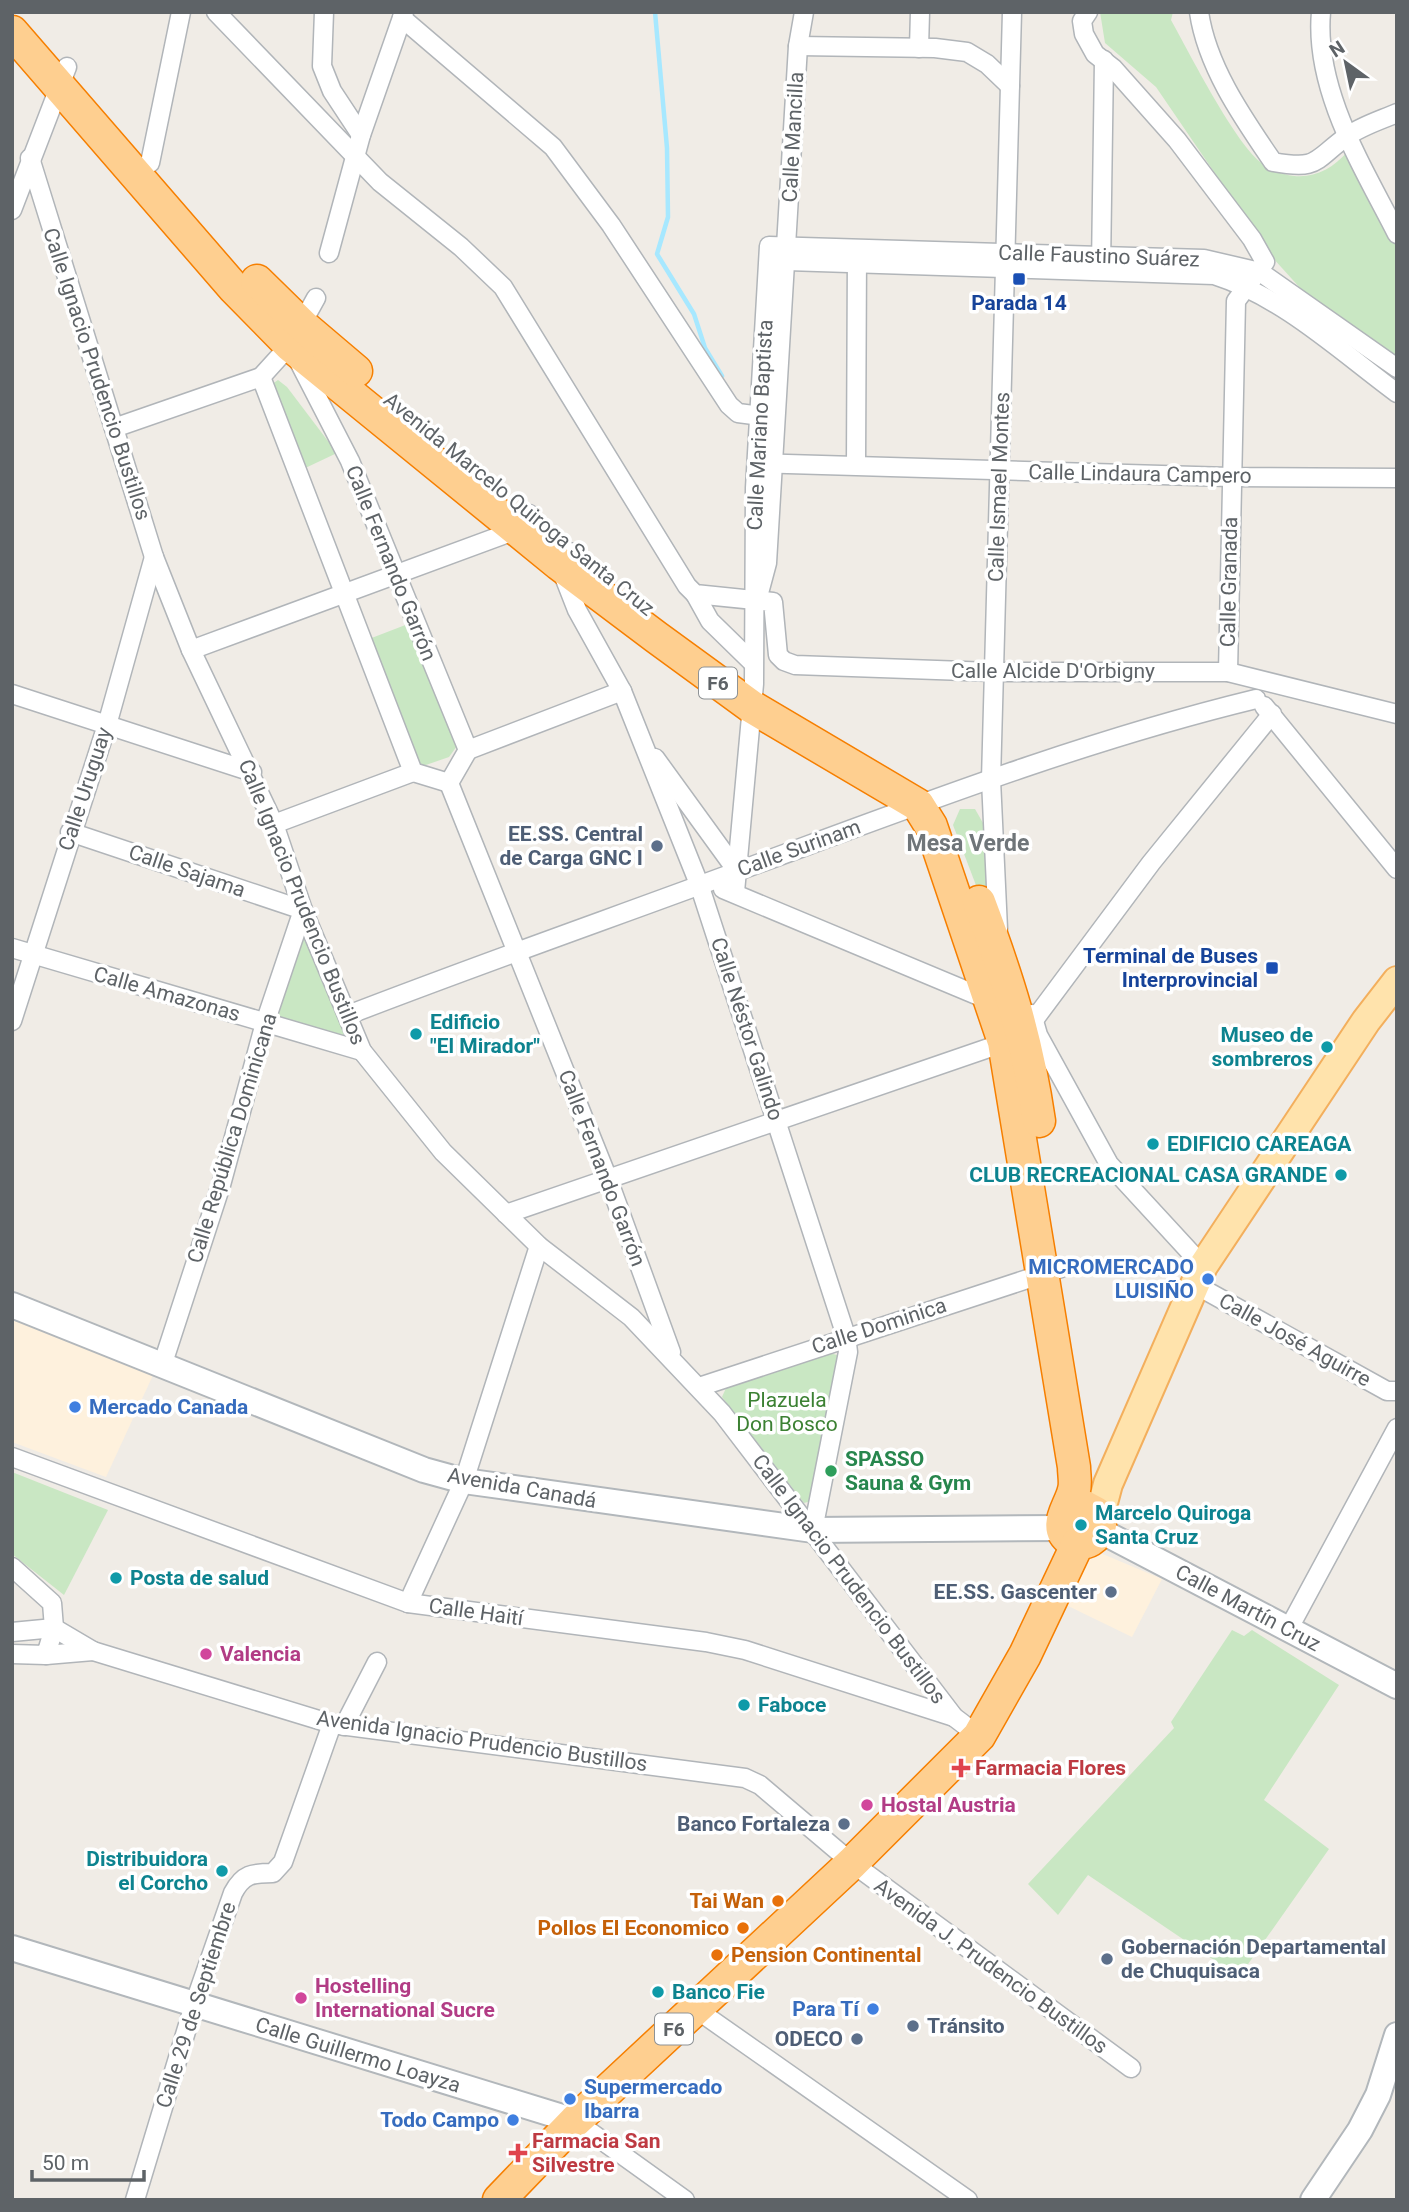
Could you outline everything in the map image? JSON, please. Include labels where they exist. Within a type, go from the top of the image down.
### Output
[{"type":"highway","name":"Avenida Marcelo Quiroga Santa Cruz","points":[[20,12],[64,78],[234,288],[524,522],[564,558],[928,801]]},
{"type":"highway","name":"Avenida Marcelo Quiroga Santa Cruz","points":[[12,32],[64,78],[150,163],[253,278],[296,336]]},
{"type":"highway","name":"F6","points":[[499,2200],[575,2121],[852,1863],[979,1736],[1025,1656],[1087,1514],[1074,1489],[1074,1466],[1052,1270],[1021,1034],[1001,961],[928,801]]},
{"type":"highway","name":"F6","points":[[928,801],[931,826],[990,1002],[1021,1034]]},
{"type":"main road","points":[[1087,1514],[1198,1275],[1366,1021],[1397,981]]},
{"type":"main road","name":"Avenida Canadá","points":[[12,1305],[424,1470],[464,1481],[813,1530],[1087,1514]]},
{"type":"main road","name":"Calle Martín Cruz","points":[[1087,1514],[1288,1630],[1397,1686]]},
{"type":"main road","name":"Calle Guillermo Loayza","points":[[12,1948],[575,2121]]},
{"type":"main road","points":[[1322,2194],[1387,2091],[1397,2035]]},
{"type":"street","points":[[150,163],[181,12]]},
{"type":"street","points":[[216,12],[380,182],[461,247],[503,287],[710,621],[753,684]]},
{"type":"street","points":[[324,12],[322,66],[332,91],[361,135]]},
{"type":"street","name":"Calle Mancilla","points":[[781,251],[798,46],[804,12]]},
{"type":"street","points":[[919,48],[920,12]]},
{"type":"street","name":"Calle Ismael Montes","points":[[1001,961],[991,780],[1012,12]]},
{"type":"street","points":[[1088,12],[1082,20],[1084,34],[1095,54],[1177,140],[1252,239],[1265,262],[1247,286]]},
{"type":"street","points":[[1199,12],[1212,54],[1238,111],[1273,162],[1296,166],[1316,163],[1348,136],[1397,113]]},
{"type":"street","points":[[1321,12],[1318,41],[1348,136],[1397,234]]},
{"type":"street","points":[[329,253],[361,135],[403,15],[553,147],[611,225],[729,404],[738,413],[769,417]]},
{"type":"street","points":[[798,46],[919,48],[967,52],[987,64],[1010,86]]},
{"type":"street","points":[[1102,263],[1104,61]]},
{"type":"street","points":[[44,209],[13,204],[64,78]]},
{"type":"street","name":"Calle Ignacio Prudencio Bustillos","points":[[30,158],[154,557],[191,650],[252,772],[274,824],[303,910],[362,1051],[443,1152],[539,1246],[631,1317],[699,1387],[813,1530],[954,1717],[979,1736]]},
{"type":"street","name":"Calle Mariano Baptista","points":[[735,892],[753,684],[756,603],[752,566],[765,463],[781,251]]},
{"type":"street","name":"Calle Faustino Suárez","points":[[781,251],[856,256],[1102,263],[1204,259],[1260,272],[1397,368]]},
{"type":"street","points":[[856,256],[856,465]]},
{"type":"street","name":"Calle Faustino Suárez","points":[[1102,263],[1214,275],[1247,286],[1397,393]]},
{"type":"street","name":"Calle Granada","points":[[1228,672],[1230,477],[1236,301],[1247,286]]},
{"type":"street","points":[[114,428],[261,377],[296,336],[316,298]]},
{"type":"street","name":"Calle Fernando Garrón","points":[[296,336],[351,461],[468,750]]},
{"type":"street","points":[[261,377],[343,596],[413,772]]},
{"type":"street","name":"Calle Lindaura Campero","points":[[765,463],[1230,477],[1397,478]]},
{"type":"street","points":[[191,650],[397,576],[524,522]]},
{"type":"street","name":"Calle Uruguay","points":[[12,1021],[70,832],[107,725],[154,557]]},
{"type":"street","name":"Calle Néstor Galindo","points":[[564,558],[577,610],[622,691],[636,732],[699,884],[778,1119],[846,1336],[848,1352],[813,1530]]},
{"type":"street","points":[[695,594],[756,603]]},
{"type":"street","name":"Calle Alcide D'Orbigny","points":[[756,603],[773,602],[778,655],[784,661],[795,665],[993,672],[1228,672],[1397,715]]},
{"type":"street","points":[[1261,679],[1256,699],[1272,714],[1397,869]]},
{"type":"street","points":[[274,824],[413,772],[449,783],[468,750],[622,691]]},
{"type":"street","points":[[12,694],[252,772]]},
{"type":"street","name":"Calle Surinam","points":[[348,1014],[928,801],[1198,713],[1256,699]]},
{"type":"street","points":[[506,1214],[1021,1034],[1151,863],[1272,714]]},
{"type":"street","points":[[636,732],[737,871]]},
{"type":"street","name":"Calle Fernando Garrón","points":[[449,783],[608,1180],[673,1359]]},
{"type":"street","name":"Calle Sajama","points":[[70,832],[303,910]]},
{"type":"street","points":[[699,884],[735,892],[990,1002]]},
{"type":"street","name":"Calle República Dominicana","points":[[162,1366],[220,1185],[265,1023],[303,910]]},
{"type":"street","name":"Calle Amazonas","points":[[12,948],[362,1051]]},
{"type":"street","name":"Calle José Aguirre","points":[[1021,1034],[1055,1068],[1110,1164],[1198,1275],[1387,1391],[1397,1391]]},
{"type":"street","points":[[408,1603],[464,1481],[539,1246]]},
{"type":"street","name":"Calle Dominica","points":[[699,1387],[846,1336],[1052,1270]]},
{"type":"street","points":[[1288,1630],[1397,1428]]},
{"type":"street","name":"Calle Haití","points":[[12,1457],[408,1603],[719,1645],[954,1717]]},
{"type":"street","points":[[12,1567],[52,1603],[54,1628],[46,1655]]},
{"type":"street","points":[[12,1632],[54,1628]]},
{"type":"street","name":"Avenida Ignacio Prudencio Bustillos","points":[[54,1628],[93,1651],[338,1725],[745,1778],[760,1785],[852,1863]]},
{"type":"street","points":[[12,1654],[46,1655],[93,1651]]},
{"type":"street","points":[[338,1725],[377,1662]]},
{"type":"street","name":"Calle 29 de Septiembre","points":[[135,2200],[194,2005],[240,1879],[247,1875],[273,1873],[283,1862],[338,1725]]},
{"type":"street","name":"Avenida J. Prudencio Bustillos","points":[[852,1863],[1131,2068]]},
{"type":"street","points":[[696,2009],[968,2200]]},
{"type":"street","name":"Calle Guillermo Loayza","points":[[575,2121],[685,2200]]},
{"type":"shaded area","name":"Mercado Canada","points":[[12,1314],[154,1373],[106,1477],[12,1442]]},
{"type":"shaded area","points":[[1098,1552],[1162,1579],[1132,1637],[1062,1603],[1081,1560]]},
{"type":"green space","points":[[1100,12],[1173,12],[1171,20],[1227,119],[1252,154],[1275,171],[1287,175],[1309,176],[1330,167],[1348,151],[1397,248],[1397,359],[1301,289],[1272,257],[1156,87],[1105,43]]},
{"type":"green space","points":[[278,380],[287,387],[337,453],[299,471],[268,387]]},
{"type":"green space","points":[[408,624],[457,746],[449,757],[423,766],[417,761],[369,639]]},
{"type":"green space","points":[[960,809],[975,809],[983,823],[996,922],[990,922],[953,825]]},
{"type":"green space","points":[[303,933],[310,933],[346,1034],[339,1039],[275,1017]]},
{"type":"green space","name":"Plazuela Don Bosco","points":[[830,1353],[840,1356],[811,1501],[804,1503],[722,1397],[726,1388]]},
{"type":"green space","points":[[12,1472],[108,1510],[64,1595],[12,1554]]},
{"type":"green space","points":[[1232,1630],[1244,1636],[1252,1630],[1339,1685],[1264,1800],[1329,1849],[1239,1977],[1088,1875],[1058,1915],[1028,1884],[1174,1728],[1171,1722]]},
{"type":"waterway","points":[[655,12],[667,148],[668,217],[657,254],[694,314],[705,348],[722,376]]},
{"type":"place","name":"Parada 14","points":[[1019,279]]},
{"type":"place","name":"EE.SS. Central de Carga GNC I","points":[[657,846]]},
{"type":"place","name":"Terminal de Buses Interprovincial","points":[[1272,968]]},
{"type":"place","name":"Edificio \"El Mirador\"","points":[[416,1034]]},
{"type":"place","name":"Museo de sombreros","points":[[1327,1047]]},
{"type":"place","name":"EDIFICIO CAREAGA","points":[[1153,1144]]},
{"type":"place","name":"CLUB RECREACIONAL CASA GRANDE","points":[[1341,1175]]},
{"type":"place","name":"MICROMERCADO LUISIÑO","points":[[1208,1279]]},
{"type":"place","name":"Mercado Canada","points":[[75,1407]]},
{"type":"place","name":"SPASSO Sauna & Gym","points":[[831,1471]]},
{"type":"place","name":"Marcelo Quiroga Santa Cruz","points":[[1081,1525]]},
{"type":"place","name":"Posta de salud","points":[[116,1578]]},
{"type":"place","name":"EE.SS. Gascenter","points":[[1111,1592]]},
{"type":"place","name":"Valencia","points":[[206,1654]]},
{"type":"place","name":"Faboce","points":[[744,1705]]},
{"type":"place","name":"Farmacia Flores","points":[[961,1768]]},
{"type":"place","name":"Hostal Austria","points":[[867,1805]]},
{"type":"place","name":"Banco Fortaleza","points":[[844,1824]]},
{"type":"place","name":"Distribuidora el Corcho","points":[[222,1871]]},
{"type":"place","name":"Tai Wan","points":[[778,1901]]},
{"type":"place","name":"Pollos El Economico","points":[[743,1928]]},
{"type":"place","name":"Pension Continental","points":[[717,1955]]},
{"type":"place","name":"Gobernación Departamental de Chuquisaca","points":[[1107,1959]]},
{"type":"place","name":"Banco Fie","points":[[658,1992]]},
{"type":"place","name":"Hostelling International Sucre","points":[[301,1998]]},
{"type":"place","name":"Para Tí","points":[[873,2009]]},
{"type":"place","name":"Tránsito","points":[[913,2026]]},
{"type":"place","name":"ODECO","points":[[857,2039]]},
{"type":"place","name":"Supermercado Ibarra","points":[[570,2099]]},
{"type":"place","name":"Todo Campo","points":[[513,2120]]},
{"type":"place","name":"Farmacia San Silvestre","points":[[518,2153]]},
{"type":"district","name":"Mesa Verde","points":[[968,843]]}]
